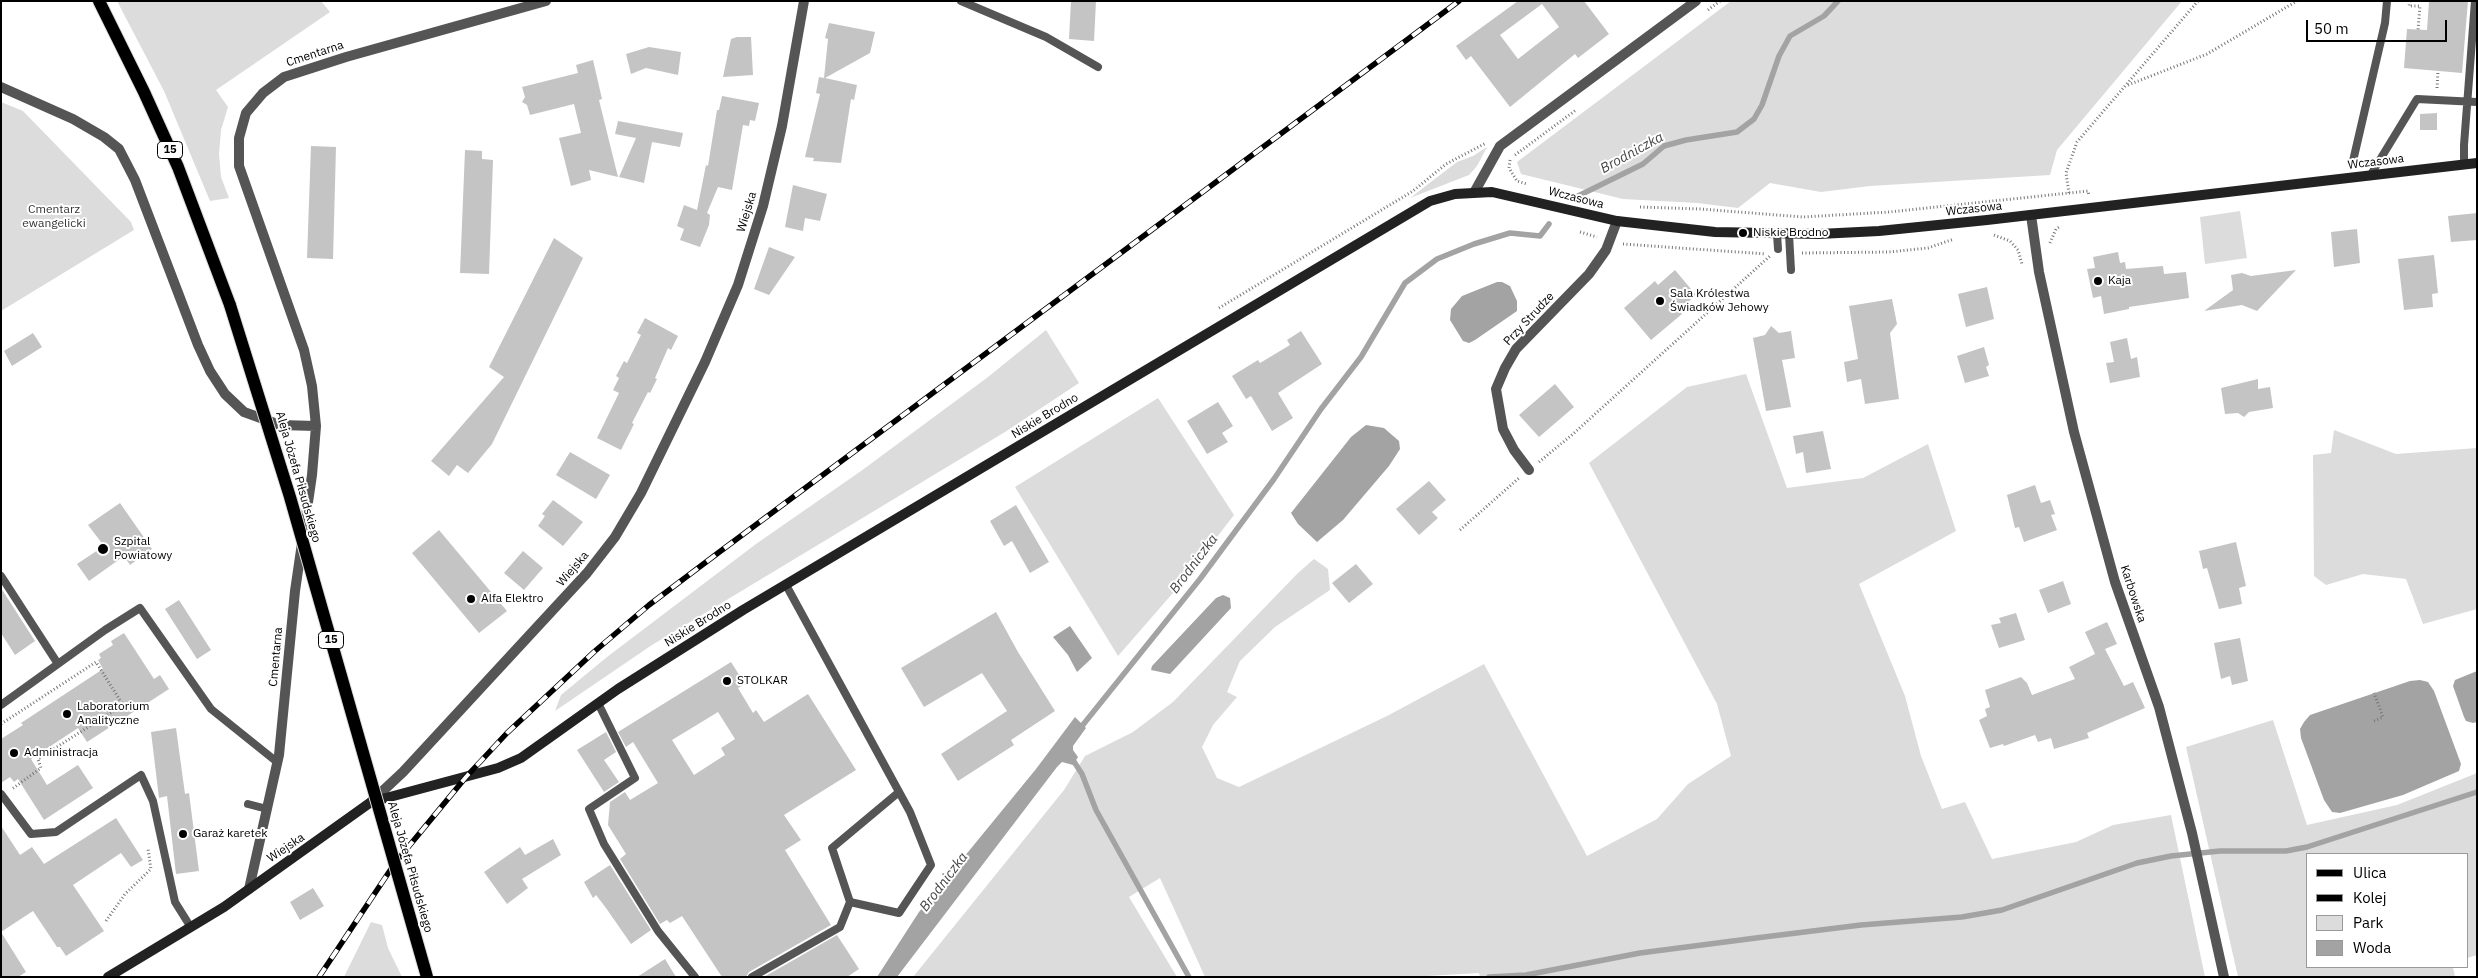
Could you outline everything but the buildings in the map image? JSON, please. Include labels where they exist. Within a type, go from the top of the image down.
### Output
[{"type":"main road","name":"Aleja Józefa Piłsudskiego","points":[[99,1],[144,92],[178,167],[230,305],[287,488],[427,977]]},
{"type":"street","name":"Cmentarna","points":[[249,889],[277,762],[286,693],[295,591],[312,475],[316,426],[312,386],[304,350],[239,166],[239,138],[246,113],[263,93],[284,77],[346,57],[546,1]]},
{"type":"street","name":"Wiejska","points":[[108,977],[224,907],[371,802],[403,772],[587,573],[615,537],[641,493],[705,362],[740,276],[763,206],[782,126],[804,1]]},
{"type":"street","points":[[1475,191],[1500,146],[1696,1]]},
{"type":"street","points":[[1,87],[73,119],[104,136],[119,149],[135,180],[198,345],[210,371],[225,394],[244,412],[280,425],[316,426]]},
{"type":"street","name":"Wczasowa","points":[[1475,191],[1514,196],[1617,222],[1715,232],[1789,234],[1879,231],[1987,220],[2477,163]]},
{"type":"street","name":"Niskie Brodno","points":[[371,802],[498,768],[513,761],[598,703],[786,585],[1404,214],[1430,201],[1475,191]]},
{"type":"street","name":"Karbowska","points":[[2031,215],[2039,272],[2074,432],[2115,582],[2160,707],[2192,833],[2224,977]]},
{"type":"street","name":"Przy Strudze","points":[[1529,470],[1514,450],[1503,429],[1496,389],[1504,368],[1516,349],[1589,274],[1606,250],[1617,222]]},
{"type":"lane","points":[[961,1],[1046,38],[1098,67]]},
{"type":"lane","points":[[2353,161],[2385,23],[2387,1]]},
{"type":"lane","points":[[2464,164],[2475,1]]},
{"type":"lane","points":[[2370,176],[2417,99],[2477,102]]},
{"type":"lane","points":[[1778,234],[1778,249]]},
{"type":"lane","points":[[1789,234],[1791,270]]},
{"type":"lane","points":[[1,576],[58,664]]},
{"type":"lane","points":[[786,585],[900,792],[931,866],[899,913],[850,902]]},
{"type":"lane","points":[[1,705],[140,608],[211,709],[277,762]]},
{"type":"lane","points":[[598,703],[635,778],[589,809],[604,844],[658,931],[696,977]]},
{"type":"lane","points":[[1,794],[31,834],[56,832],[141,775],[153,801],[175,902],[190,926]]},
{"type":"lane","points":[[752,977],[840,927],[850,902],[832,848],[900,792]]},
{"type":"lane","points":[[248,804],[267,809]]},
{"type":"path","points":[[2069,193],[2066,173],[2077,142],[2198,1]]},
{"type":"path","points":[[2127,85],[2207,54],[2297,1]]},
{"type":"path","points":[[2410,1],[2409,6],[2420,6],[2418,30]]},
{"type":"path","points":[[1633,207],[1700,209],[1803,217],[1986,202],[2088,191]]},
{"type":"path","points":[[1986,202],[1987,234],[1999,236],[2010,241],[2018,250],[2024,274],[2039,272]]},
{"type":"path","points":[[2048,246],[2056,229],[2064,224]]},
{"type":"path","points":[[1460,530],[1573,434],[1778,249]]},
{"type":"path","points":[[1,724],[96,662],[123,705],[38,759],[41,768],[9,790],[14,797]]},
{"type":"path","points":[[2374,693],[2383,717],[2374,721]]},
{"type":"path","points":[[106,921],[125,894],[150,869],[148,843]]},
{"type":"green space","points":[[117,1],[321,1],[330,12],[216,90],[228,107],[221,130],[219,154],[221,177],[229,198],[210,201],[164,91]]},
{"type":"green space","points":[[1731,1],[2182,1],[2057,150],[2050,175],[1870,186],[1821,192],[1770,183],[1738,208],[1697,203],[1623,199],[1521,174],[1517,162]]},
{"type":"green space","name":"Cmentarz ewangelicki","points":[[1,102],[23,111],[131,222],[134,230],[1,311]]},
{"type":"green space","points":[[1487,147],[1477,166],[1469,175],[1410,198],[1457,162],[1473,156]]},
{"type":"green space","points":[[2240,211],[2247,258],[2205,264],[2200,217]]},
{"type":"green space","points":[[1046,330],[1079,383],[1005,432],[652,645],[555,711],[561,695],[607,657],[756,544],[861,471],[988,377]]},
{"type":"green space","points":[[1746,374],[1787,488],[1863,478],[1928,444],[1956,531],[1859,584],[1905,696],[1921,756],[1942,809],[1965,802],[1992,859],[2076,842],[2113,825],[2171,815],[2205,977],[1480,977],[1479,973],[1410,977],[1205,977],[1160,878],[1129,897],[1177,977],[913,977],[1064,790],[1085,756],[1133,732],[1173,702],[1298,573],[1314,559],[1328,569],[1330,590],[1275,627],[1240,661],[1227,692],[1237,697],[1213,725],[1202,747],[1217,778],[1239,787],[1387,716],[1484,664],[1587,856],[1657,819],[1688,784],[1731,756],[1717,704],[1589,463],[1687,387]]},
{"type":"green space","points":[[1158,398],[1234,515],[1179,586],[1118,656],[1015,487]]},
{"type":"green space","points":[[2334,430],[2396,454],[2477,448],[2477,609],[2423,624],[2406,579],[2363,574],[2326,585],[2314,576],[2313,455],[2331,453]]},
{"type":"green space","points":[[2273,720],[2307,825],[2397,805],[2477,773],[2477,955],[2468,958],[2468,853],[2306,853],[2306,968],[2453,968],[2455,977],[2238,977],[2186,747]]},
{"type":"green space","points":[[371,922],[382,925],[388,948],[402,977],[344,977]]},
{"type":"water","points":[[1497,282],[1510,286],[1517,301],[1517,311],[1475,340],[1469,343],[1463,341],[1450,320],[1451,309],[1462,296]]},
{"type":"water","points":[[1366,425],[1384,428],[1399,441],[1400,449],[1389,466],[1343,520],[1317,542],[1298,524],[1291,513],[1351,437]]},
{"type":"water","points":[[1223,595],[1230,598],[1231,608],[1170,674],[1151,670],[1152,666],[1216,598]]},
{"type":"water","points":[[1070,626],[1092,658],[1077,672],[1068,655],[1053,637]]},
{"type":"water","points":[[2477,671],[2477,722],[2473,723],[2466,721],[2453,686],[2455,680]]},
{"type":"water","points":[[2420,680],[2428,682],[2434,691],[2461,764],[2459,771],[2403,795],[2340,813],[2332,812],[2324,800],[2301,738],[2300,729],[2304,722],[2310,715],[2410,681]]},
{"type":"water","points":[[1075,717],[1086,728],[1073,746],[1073,750],[1078,757],[1073,765],[1062,762],[1057,767],[897,977],[877,977],[919,912],[1036,769]]},
{"type":"waterway","name":"Brodniczka","points":[[1578,196],[1643,164],[1664,146],[1686,140],[1737,132],[1754,119],[1762,105],[1779,56],[1790,36],[1824,16],[1838,1]]},
{"type":"waterway","name":"Brodniczka","points":[[1078,731],[1200,579],[1274,479],[1321,409],[1361,357],[1405,283],[1437,259],[1474,244],[1510,233],[1540,236],[1549,224]]},
{"type":"waterway","points":[[1071,757],[1082,774],[1096,810],[1189,977]]},
{"type":"waterway","points":[[1489,977],[1526,975],[1640,953],[1861,925],[1962,917],[2002,910],[2137,863],[2171,856],[2220,851],[2286,851],[2307,847],[2477,792]]},
{"type":"railway","points":[[319,977],[395,863],[466,777],[507,733],[595,651],[649,605],[718,553],[1459,1]]},
{"type":"place","name":"Niskie Brodno","points":[[1743,233]]},
{"type":"place","name":"Kaja","points":[[2098,281]]},
{"type":"place","name":"Sala Królestwa Świadków Jehowy","points":[[1660,301]]},
{"type":"place","name":"Szpital Powiatowy","points":[[103,549]]},
{"type":"place","name":"Alfa Elektro","points":[[471,599]]},
{"type":"place","name":"STOLKAR","points":[[727,681]]},
{"type":"place","name":"Laboratorium Analityczne","points":[[67,714]]},
{"type":"place","name":"Administracja","points":[[14,753]]},
{"type":"place","name":"Garaż karetek","points":[[183,834]]}]
